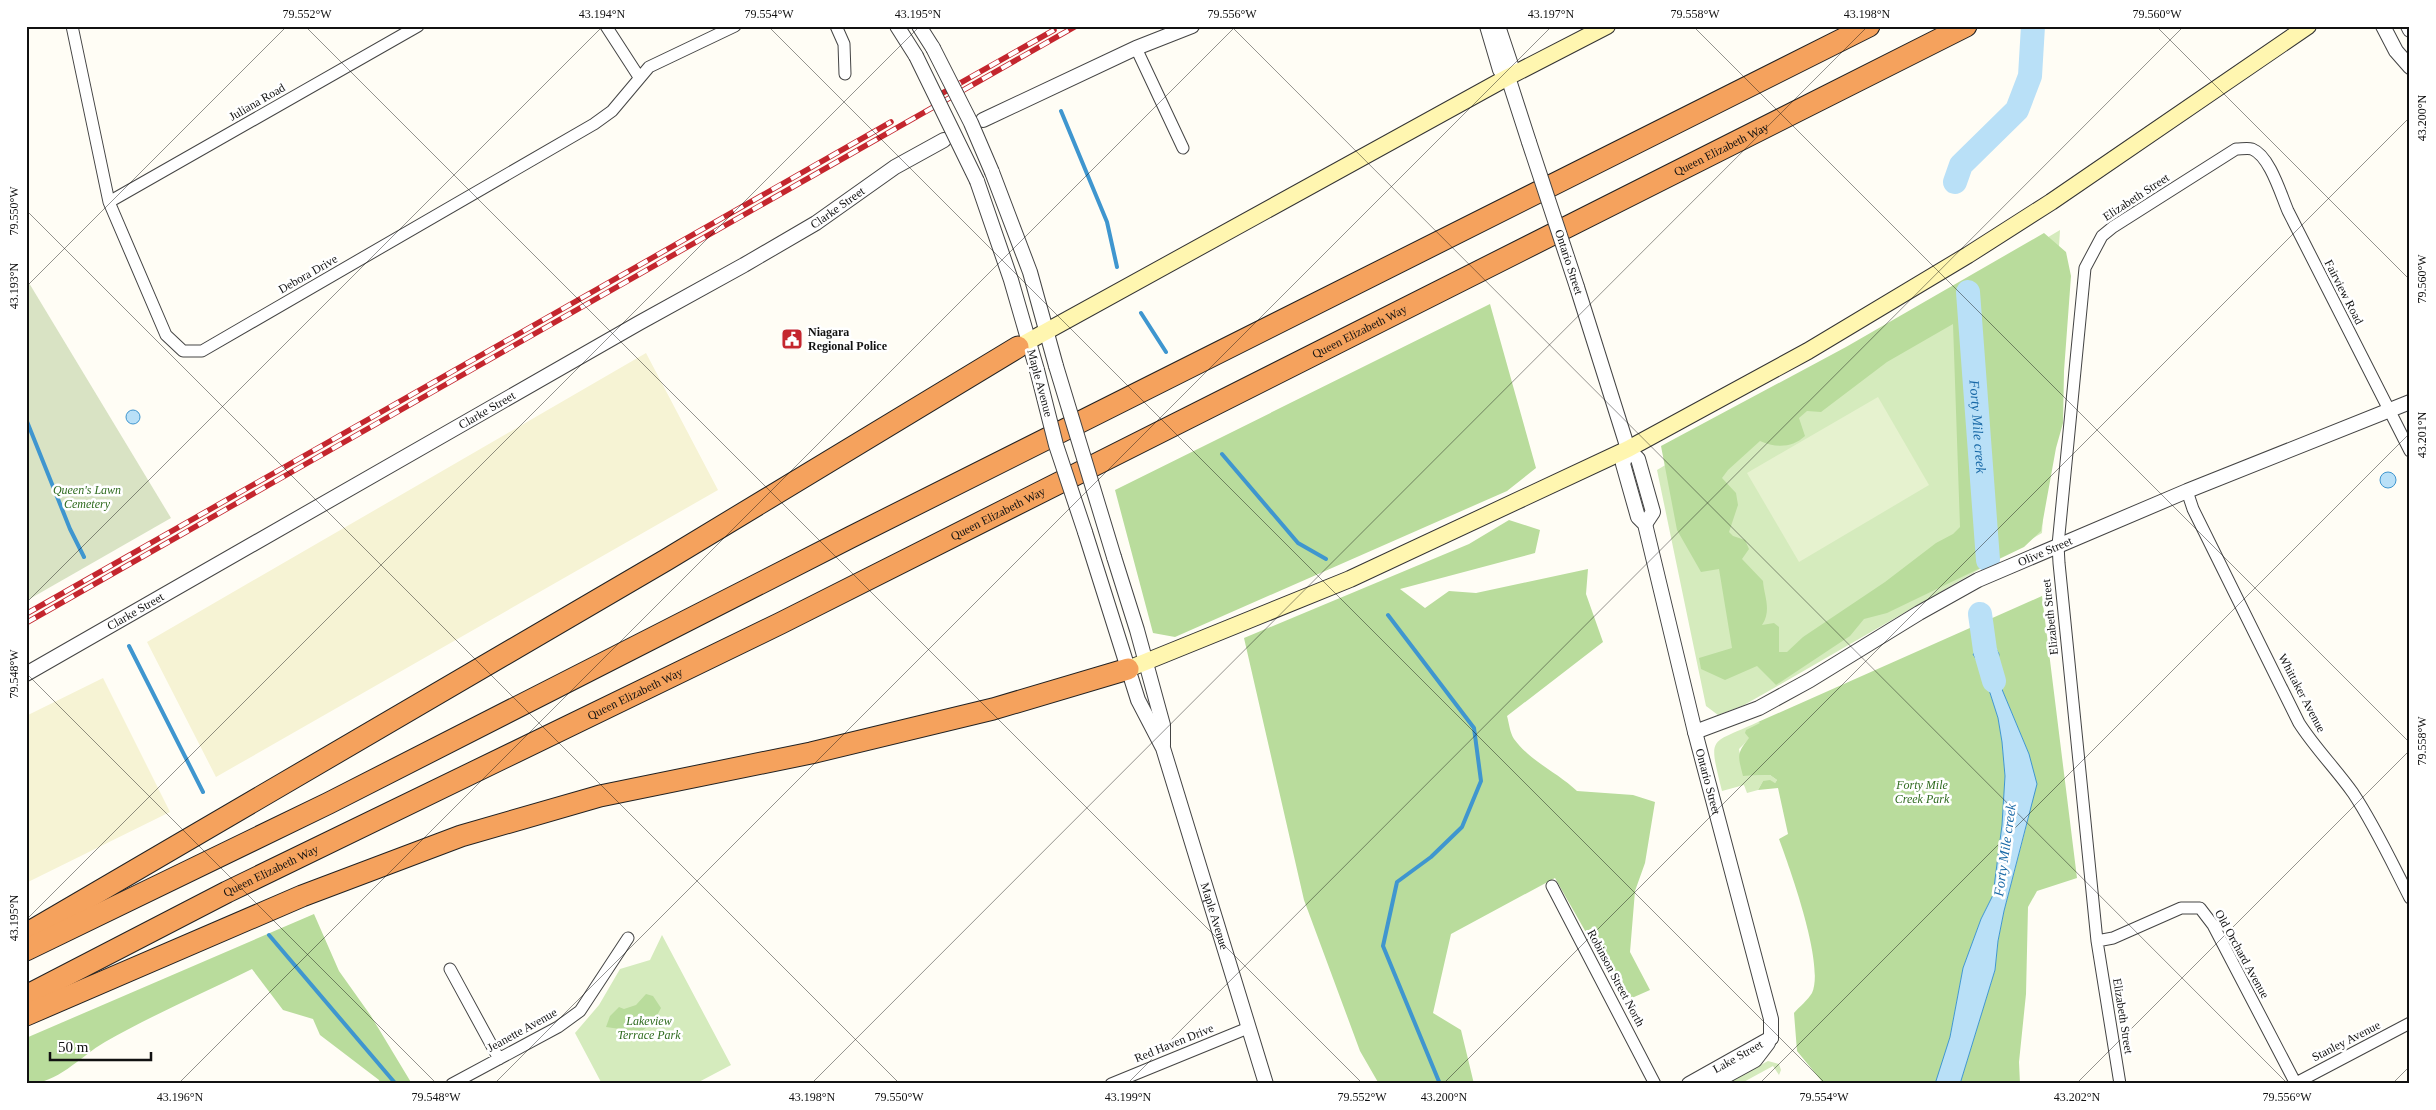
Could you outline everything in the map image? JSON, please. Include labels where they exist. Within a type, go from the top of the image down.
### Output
[{"type":"highway","points":[[26,950],[328,803],[850,537],[1869,26]]},
{"type":"highway","name":"Queen Elizabeth Way","points":[[26,996],[227,892],[807,610],[1966,26]]},
{"type":"highway","points":[[26,934],[666,560],[1023,343]]},
{"type":"highway","points":[[26,1015],[302,896],[461,836],[600,796],[811,753],[993,709],[1137,665]]},
{"type":"main road","points":[[1023,343],[1508,77],[1607,26]]},
{"type":"main road","points":[[1137,665],[1350,579],[1628,449],[1808,351],[1968,255],[2050,202],[2308,26]]},
{"type":"street","name":"Debora Drive","points":[[72,26],[109,202],[166,335],[183,351],[202,352],[594,124],[612,111],[649,68],[735,26]]},
{"type":"street","name":"Juliana Road","points":[[109,202],[418,26]]},
{"type":"street","points":[[606,26],[639,78]]},
{"type":"street","points":[[836,26],[844,44],[845,74]]},
{"type":"street","name":"Maple Avenue","points":[[897,26],[916,56],[977,181],[1023,343],[1037,370],[1056,445],[1095,565],[1163,725],[1163,748]]},
{"type":"street","name":"Maple Avenue","points":[[919,26],[933,48],[971,123],[1030,272],[1056,366],[1114,557],[1137,665],[1138,700],[1163,748],[1266,1084]]},
{"type":"street","points":[[983,120],[1136,48],[1192,26]]},
{"type":"street","name":"Ontario Street","points":[[1487,26],[1500,70],[1508,77]]},
{"type":"street","name":"Ontario Street","points":[[1498,26],[1510,64],[1508,77],[1628,449],[1623,464],[1638,517],[1645,524],[1695,732],[1771,1019],[1772,1038]]},
{"type":"street","points":[[2383,26],[2396,51],[2410,67]]},
{"type":"street","points":[[2408,26],[2410,30]]},
{"type":"street","points":[[1136,48],[1183,148]]},
{"type":"street","name":"Clarke Street","points":[[26,674],[752,260],[816,222],[895,166],[944,140]]},
{"type":"street","name":"Elizabeth Street","points":[[2120,1084],[2097,941],[2058,545],[2085,268],[2102,236],[2113,227],[2236,149],[2252,149]]},
{"type":"street","name":"Fairview Road","points":[[2252,149],[2264,158],[2288,211],[2410,451]]},
{"type":"street","name":"Olive Street","points":[[1695,732],[1759,708],[1810,680],[1919,613],[1978,580],[2187,491],[2388,409],[2410,402]]},
{"type":"street","name":"Whittaker Avenue","points":[[2187,491],[2193,509],[2300,723],[2310,740],[2366,813],[2410,898]]},
{"type":"street","name":"Robinson Street North","points":[[1552,886],[1655,1084]]},
{"type":"street","name":"Old Orchard Avenue","points":[[2097,941],[2113,938],[2181,908],[2200,908],[2213,925],[2296,1083]]},
{"type":"street","name":"Jeanette Avenue","points":[[452,1084],[558,1027],[580,1011],[628,938]]},
{"type":"street","points":[[450,969],[498,1058]]},
{"type":"street","name":"Stanley Avenue","points":[[2296,1083],[2410,1023]]},
{"type":"street","name":"Red Haven Drive","points":[[1111,1084],[1248,1028]]},
{"type":"street","name":"Lake Street","points":[[1689,1084],[1772,1038]]},
{"type":"street","name":"Lake Street","points":[[1711,1084],[1755,1060],[1761,1055],[1772,1038]]},
{"type":"shaded area","points":[[646,353],[718,490],[216,777],[147,642]]},
{"type":"shaded area","points":[[103,678],[170,812],[26,883],[26,716]]},
{"type":"green space","points":[[2060,230],[2042,533],[1744,705],[1718,715],[1706,706],[1657,470]]},
{"type":"green space","points":[[2044,233],[2066,252],[2071,276],[2064,371],[2063,423],[2056,448],[2041,531],[2024,547],[1887,613],[1864,619],[1850,636],[1776,685],[1757,666],[1725,680],[1701,669],[1699,658],[1732,648],[1719,569],[1701,572],[1677,530],[1661,446],[1846,347]],"holes":[[[1953,324],[1960,527],[1953,534],[1936,543],[1885,582],[1803,637],[1787,652],[1779,652],[1779,627],[1774,623],[1762,625],[1767,614],[1763,581],[1742,559],[1749,549],[1745,540],[1733,536],[1729,532],[1738,505],[1736,493],[1722,478],[1728,470],[1760,441],[1784,446],[1800,440],[1805,436],[1799,418],[1807,411],[1821,412],[1887,362]]]},
{"type":"green space","name":"Queen's Lawn Cemetery","points":[[26,278],[171,518],[26,601]]},
{"type":"green space","points":[[1490,304],[1536,468],[1507,491],[1175,637],[1153,633],[1115,490]]},
{"type":"green space","points":[[1878,397],[1929,485],[1799,562],[1747,473]]},
{"type":"green space","points":[[1509,520],[1540,530],[1535,553],[1400,589],[1425,608],[1449,591],[1476,593],[1588,569],[1586,594],[1603,642],[1507,716],[1513,737],[1521,747],[1536,761],[1577,791],[1633,795],[1655,802],[1645,863],[1635,891],[1630,952],[1650,990],[1625,1001],[1555,878],[1451,934],[1433,1013],[1461,1030],[1474,1084],[1379,1084],[1360,1051],[1304,900],[1244,638],[1469,544]]},
{"type":"green space","name":"Forty Mile Creek Park","points":[[2042,596],[2077,878],[2037,891],[2028,907],[2026,994],[2019,1062],[2020,1084],[1960,1084],[1995,970],[2004,911],[2029,816],[2029,754],[1996,675],[1997,667],[1977,662],[1983,671],[1998,718],[2002,742],[2005,776],[2002,825],[1993,895],[1981,919],[1963,968],[1950,1037],[1937,1080],[1935,1084],[1824,1084],[1797,1051],[1794,1013],[1812,993],[1815,980],[1814,961],[1805,917],[1779,839],[1788,834],[1778,788],[1758,790],[1763,781],[1770,780],[1775,783],[1777,780],[1770,775],[1743,776],[1739,756],[1749,738],[1745,733],[1746,730],[1760,723],[1758,722]]},
{"type":"green space","points":[[1758,722],[1761,723],[1748,734],[1750,738],[1739,749],[1744,776],[1770,775],[1777,780],[1775,783],[1763,781],[1758,790],[1747,793],[1744,785],[1722,791],[1715,759],[1714,750],[1716,744],[1730,734]]},
{"type":"green space","points":[[314,914],[339,971],[371,1016],[412,1084],[380,1084],[379,1080],[320,1035],[313,1019],[283,1010],[252,969],[123,1032],[95,1048],[58,1075],[38,1083],[26,1084],[26,1038]]},
{"type":"green space","name":"Lakeview Terrace Park","points":[[662,935],[731,1065],[695,1084],[602,1084],[575,1033],[599,1005],[620,969],[650,960]]},
{"type":"green space","points":[[646,994],[653,996],[661,1008],[654,1021],[641,1032],[606,1027],[610,1016],[619,1007],[624,1009],[636,1005]]},
{"type":"green space","points":[[1768,1061],[1779,1064],[1781,1070],[1779,1075],[1773,1066],[1740,1084],[1726,1084]]},
{"type":"water","points":[[130,410],[136,410],[140,417],[136,424],[130,424],[126,420],[126,414]]},
{"type":"water","points":[[2388,472],[2396,480],[2388,488],[2380,480]]},
{"type":"water","points":[[1995,647],[1999,654],[1996,675],[2029,754],[2037,784],[2004,911],[1995,970],[1960,1084],[1935,1084],[1950,1037],[1963,968],[1981,919],[1993,895],[2002,825],[2005,776],[1998,718],[1983,671],[1973,654]]},
{"type":"waterway","name":"Forty Mile creek","points":[[1955,182],[1961,165],[2017,110],[2030,76],[2033,26]]},
{"type":"waterway","points":[[1061,111],[1107,222],[1117,267]]},
{"type":"waterway","name":"Forty Mile creek","points":[[1968,292],[1988,560]]},
{"type":"waterway","points":[[1141,313],[1166,352]]},
{"type":"waterway","points":[[26,419],[70,529],[84,557]]},
{"type":"waterway","points":[[1222,454],[1298,543],[1326,559]]},
{"type":"waterway","name":"Forty Mile creek","points":[[1980,614],[1985,650],[1994,681]]},
{"type":"waterway","points":[[1388,615],[1474,728],[1481,781],[1462,827],[1431,857],[1397,882],[1383,946],[1440,1084]]},
{"type":"waterway","points":[[129,646],[203,792]]},
{"type":"waterway","points":[[269,935],[395,1083]]},
{"type":"railway","points":[[26,623],[1076,26]]},
{"type":"railway","points":[[932,99],[1054,30]]},
{"type":"railway","points":[[26,614],[891,122]]},
{"type":"place","name":"Niagara Regional Police","points":[[792,339]]}]
